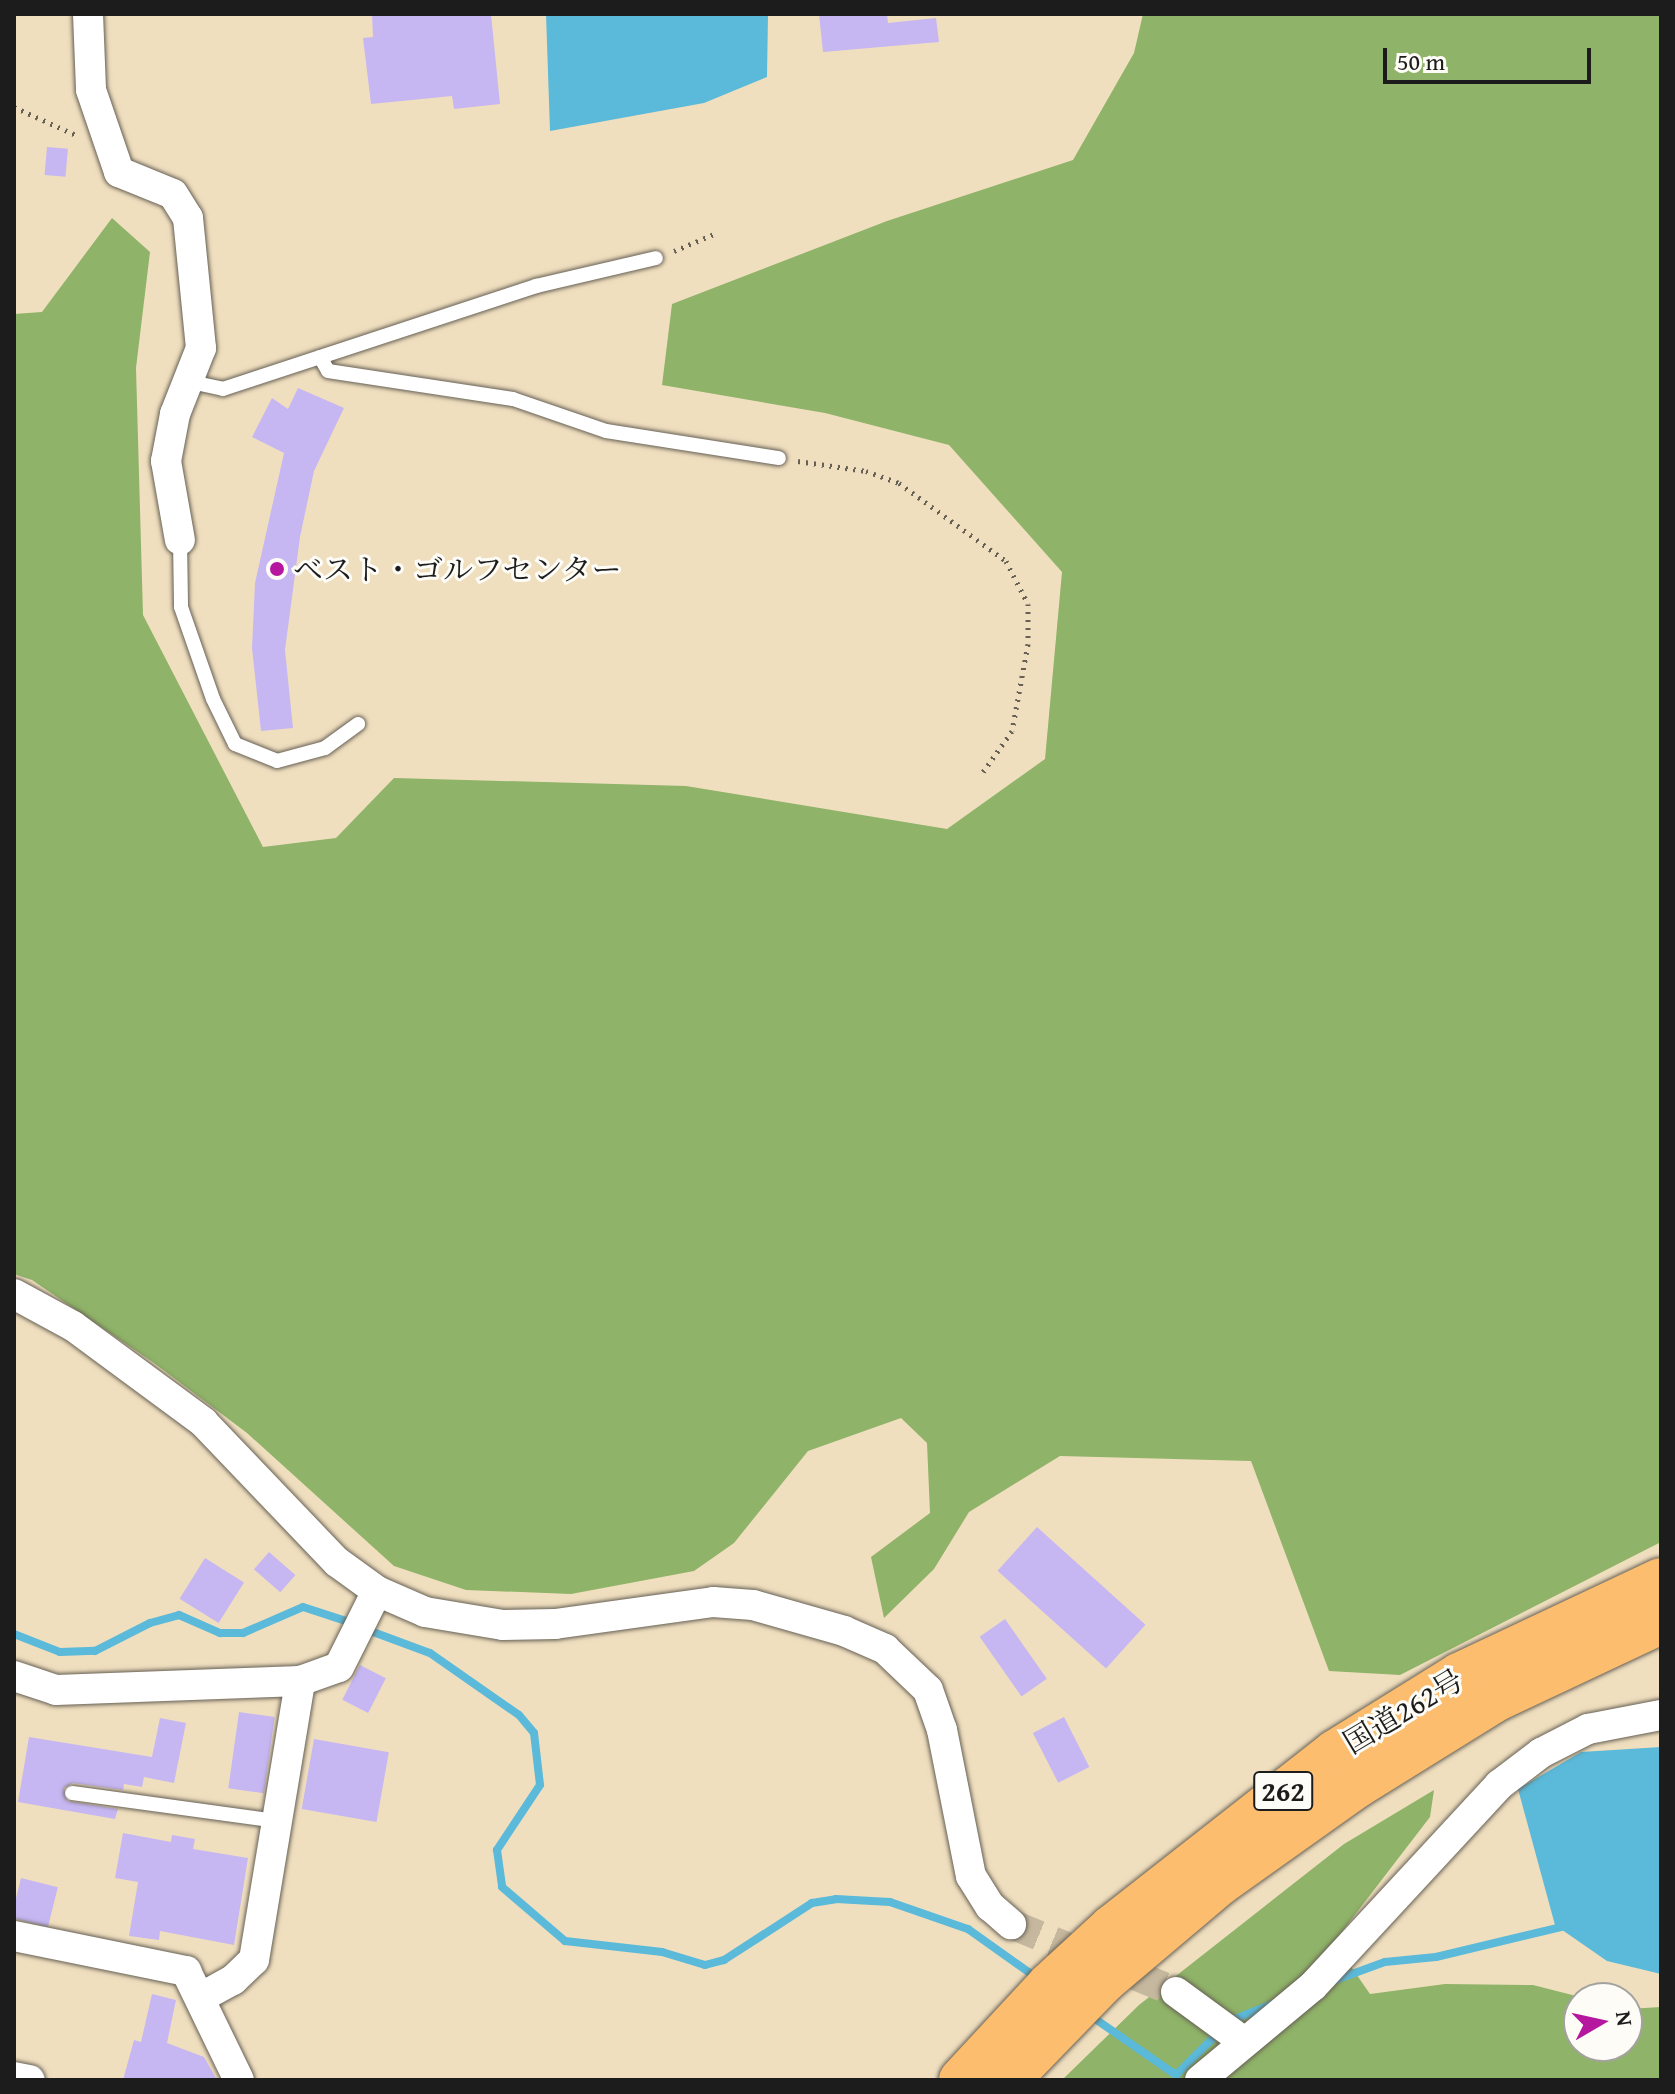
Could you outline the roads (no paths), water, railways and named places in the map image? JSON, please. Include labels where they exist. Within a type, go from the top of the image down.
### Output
[{"type":"highway","name":"国道262号","points":[[961,2080],[1049,1985],[1112,1927],[1335,1752],[1459,1675],[1661,1580]]},
{"type":"highway","name":"国道262号","points":[[1008,2080],[1104,1981],[1150,1942],[1220,1883],[1355,1787],[1497,1699],[1661,1622]]},
{"type":"street","points":[[88,14],[91,90],[119,172],[173,194],[188,218],[201,348],[191,382],[175,414],[166,461],[180,540]]},
{"type":"street","points":[[14,1294],[73,1326],[203,1422],[337,1562],[377,1591],[425,1612],[503,1625],[555,1624],[713,1602],[753,1605],[844,1631],[885,1649],[928,1690],[942,1730],[971,1876],[990,1906],[1011,1924]]},
{"type":"street","points":[[14,1676],[56,1690],[300,1681],[339,1667],[377,1591]]},
{"type":"street","points":[[200,1998],[233,1980],[254,1960],[300,1681]]},
{"type":"street","points":[[1200,2080],[1243,2041],[1313,1986],[1499,1785],[1541,1753],[1588,1729],[1637,1715],[1661,1715]]},
{"type":"street","points":[[14,1936],[186,1971],[239,2080]]},
{"type":"street","points":[[1176,1992],[1243,2041]]},
{"type":"street","points":[[14,2077],[30,2080]]},
{"type":"lane","points":[[191,382],[223,389],[536,286],[656,258]]},
{"type":"lane","points":[[320,357],[328,371],[513,399],[606,431],[779,458]]},
{"type":"lane","points":[[180,540],[181,607],[213,699],[235,744],[277,761],[325,748],[358,724]]},
{"type":"lane","points":[[72,1793],[276,1821]]},
{"type":"water","points":[[546,14],[768,14],[767,77],[704,103],[550,131]]},
{"type":"water","points":[[1661,1747],[1661,1974],[1607,1961],[1555,1925],[1518,1789],[1581,1752]]},
{"type":"waterway","points":[[14,1634],[60,1652],[95,1651],[150,1623],[179,1615],[220,1633],[243,1633],[303,1607],[352,1623]]},
{"type":"waterway","points":[[365,1629],[430,1653],[519,1715],[534,1733],[540,1785],[497,1850],[502,1887],[565,1941],[662,1952],[705,1965],[724,1960],[812,1903],[836,1899],[890,1902],[968,1929],[1037,1978]]},
{"type":"waterway","points":[[1330,1982],[1385,1962],[1436,1957],[1569,1925]]},
{"type":"waterway","points":[[1230,2021],[1272,2004]]},
{"type":"waterway","points":[[1091,2016],[1176,2075],[1220,2031]]},
{"type":"tunnel","points":[[1011,1924],[1176,1992]]},
{"type":"place","name":"ベスト・ゴルフセンター","points":[[277,569]]}]
